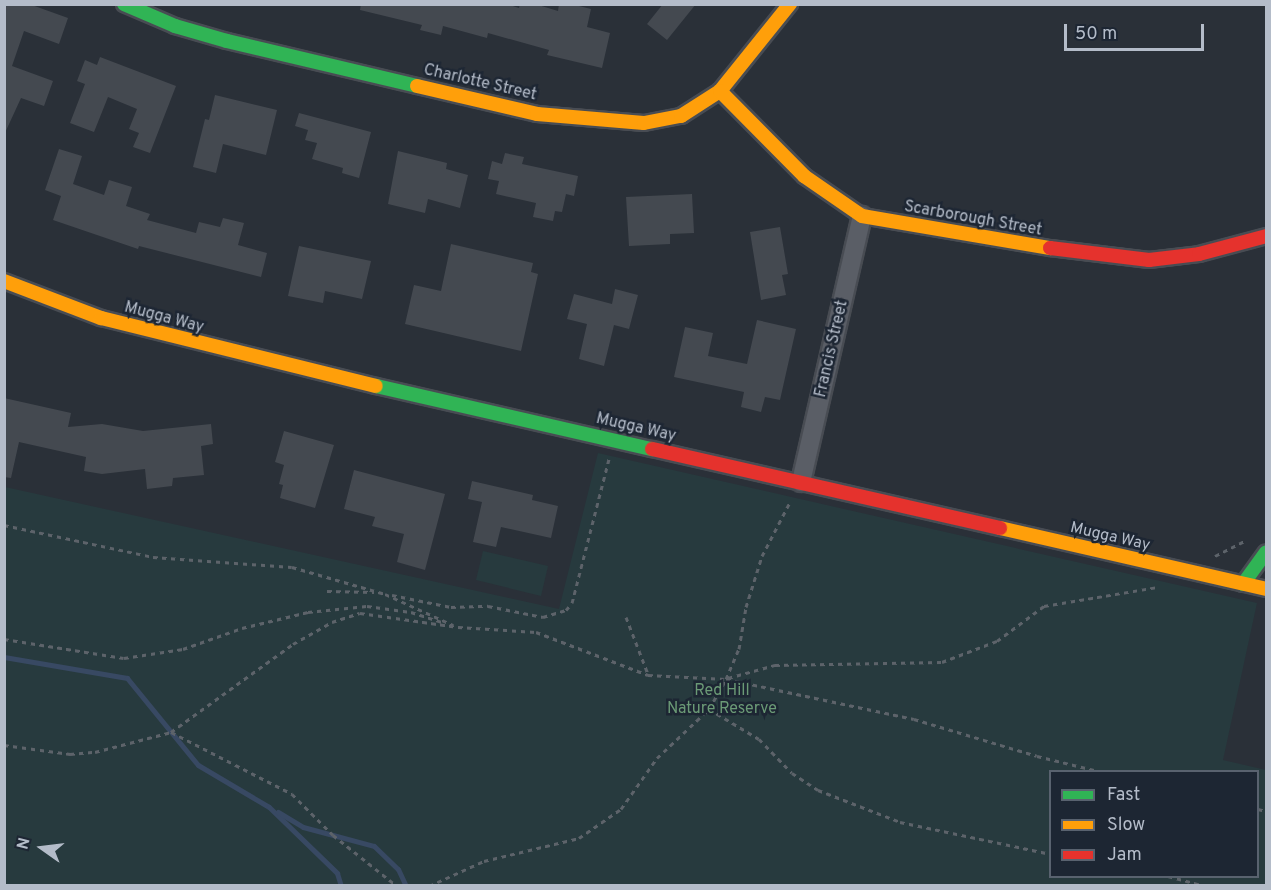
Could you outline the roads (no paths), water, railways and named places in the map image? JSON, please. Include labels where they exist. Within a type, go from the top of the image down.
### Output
[{"type":"street","name":"Charlotte Street","points":[[124,4],[175,26],[227,41],[537,114],[644,123],[681,116],[720,91],[790,4]]},
{"type":"street","name":"Scarborough Street","points":[[720,91],[804,176],[862,216],[1101,257],[1149,260],[1199,254],[1266,236]]},
{"type":"street","name":"Francis Street","points":[[801,482],[862,216]]},
{"type":"street","name":"Mugga Way","points":[[4,281],[153,333],[1266,589]]},
{"type":"street","points":[[1243,584],[1266,552]]},
{"type":"waterway","points":[[4,657],[127,678],[198,765],[269,807],[337,873],[341,886]]},
{"type":"waterway","points":[[278,812],[303,827],[374,846],[398,869],[406,886]]},
{"type":"park label","name":"Red Hill Nature Reserve","points":[[722,700]]}]
